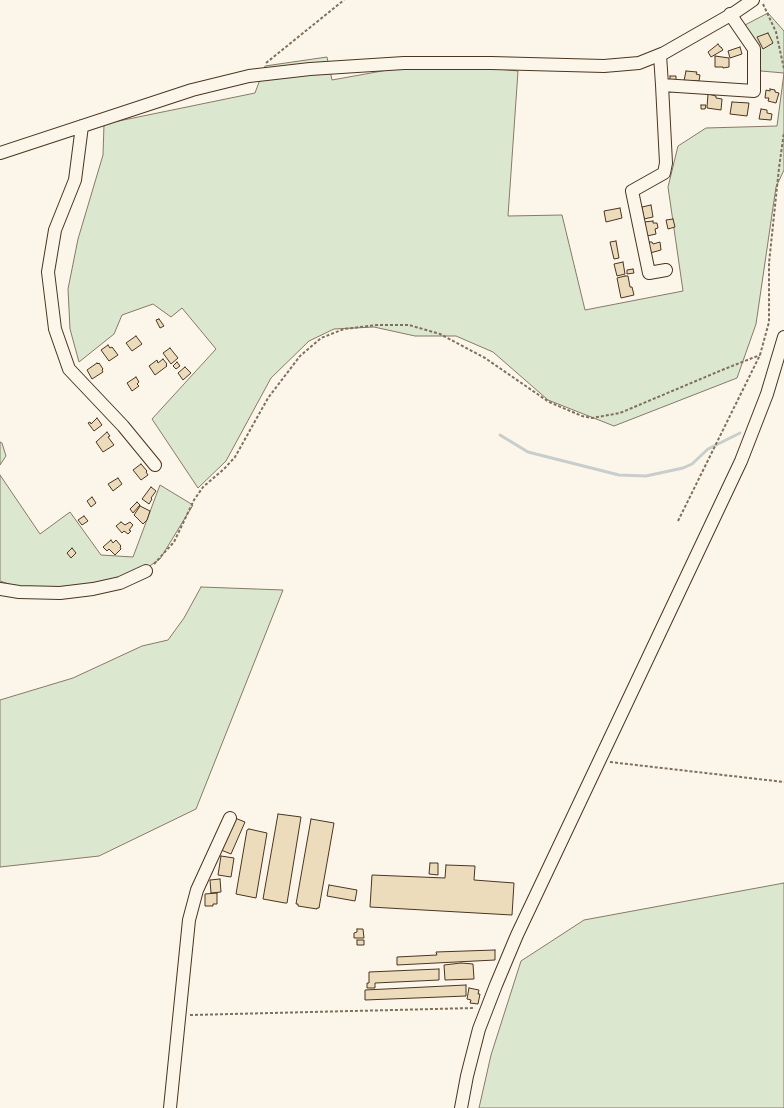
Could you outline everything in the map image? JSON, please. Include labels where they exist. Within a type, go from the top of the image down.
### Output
[{"type":"street","points":[[0,153],[192,90],[249,76],[310,69],[404,63],[604,66],[640,63],[660,54],[753,0]]},
{"type":"street","points":[[662,85],[754,91],[754,49],[730,14]]},
{"type":"street","points":[[660,54],[666,164],[664,173],[632,191],[649,273],[666,270]]},
{"type":"street","points":[[82,126],[75,180],[54,230],[48,272],[54,328],[69,369],[123,426],[155,465]]},
{"type":"street","points":[[461,1108],[466,1076],[487,1007],[517,935],[741,461],[767,394],[784,337]]},
{"type":"street","points":[[0,589],[19,592],[60,593],[93,589],[120,583],[146,571]]},
{"type":"street","points":[[170,1108],[189,920],[197,890],[230,818]]},
{"type":"path","points":[[249,76],[344,0]]},
{"type":"path","points":[[761,0],[776,32],[784,69]]},
{"type":"path","points":[[678,521],[760,355],[769,322],[769,263],[784,132]]},
{"type":"path","points":[[146,571],[174,542],[194,500],[203,487],[224,469],[235,457],[268,398],[300,356],[321,338],[344,329],[409,325],[440,334],[484,358],[550,402],[582,416],[592,418],[620,413],[760,355]]},
{"type":"path","points":[[600,761],[784,782]]},
{"type":"path","points":[[180,1015],[487,1007]]},
{"type":"green space","points":[[768,13],[784,31],[784,73],[761,71],[745,25]]},
{"type":"green space","points":[[327,57],[332,80],[432,62],[518,71],[508,216],[562,215],[585,310],[683,291],[668,187],[678,146],[706,128],[777,126],[784,73],[784,170],[776,187],[756,324],[737,378],[614,426],[548,400],[493,352],[456,336],[415,336],[374,327],[334,329],[309,341],[271,378],[226,461],[198,488],[152,419],[216,349],[182,308],[171,317],[153,304],[122,315],[114,334],[79,362],[70,329],[68,289],[78,239],[103,155],[104,124],[255,93],[265,66]]},
{"type":"green space","points":[[0,442],[2,443],[6,456],[0,465]]},
{"type":"green space","points":[[0,475],[40,534],[70,512],[101,555],[133,557],[160,485],[193,505],[160,559],[138,574],[47,597],[0,581]]},
{"type":"green space","points":[[201,587],[283,590],[196,809],[99,856],[0,867],[0,700],[73,678],[142,646],[168,640],[184,618]]},
{"type":"green space","points":[[784,883],[784,1108],[479,1108],[491,1055],[521,961],[584,920]]},
{"type":"building","points":[[768,33],[773,43],[763,49],[757,37]]},
{"type":"building","points":[[718,44],[723,50],[711,57],[708,52]]},
{"type":"building","points":[[740,47],[742,54],[730,58],[728,51]]},
{"type":"building","points":[[715,56],[729,58],[729,67],[715,67]]},
{"type":"building","points":[[686,71],[697,72],[696,74],[700,75],[699,81],[684,81]]},
{"type":"building","points":[[670,76],[676,76],[676,81],[670,81]]},
{"type":"building","points":[[770,89],[779,93],[776,103],[768,101],[769,98],[765,98],[766,90],[770,91]]},
{"type":"building","points":[[708,94],[722,99],[721,110],[707,108]]},
{"type":"building","points":[[732,102],[749,103],[747,116],[730,114]]},
{"type":"building","points":[[701,105],[706,105],[705,109],[701,109]]},
{"type":"building","points":[[761,109],[767,110],[767,113],[772,114],[771,120],[759,119]]},
{"type":"building","points":[[651,205],[653,217],[644,219],[642,207]]},
{"type":"building","points":[[620,208],[622,218],[606,222],[604,211]]},
{"type":"building","points":[[673,219],[675,227],[668,229],[666,220]]},
{"type":"building","points":[[653,221],[653,223],[657,223],[658,228],[655,229],[656,234],[647,236],[644,222]]},
{"type":"building","points":[[616,241],[619,258],[614,259],[610,242]]},
{"type":"building","points":[[649,242],[652,242],[653,244],[660,242],[661,250],[650,253]]},
{"type":"building","points":[[623,262],[625,274],[617,276],[614,264]]},
{"type":"building","points":[[633,269],[634,273],[627,274],[627,270]]},
{"type":"building","points":[[628,276],[630,287],[632,287],[634,295],[621,298],[617,278]]},
{"type":"building","points":[[159,319],[164,326],[160,328],[156,320]]},
{"type":"building","points":[[136,336],[142,344],[132,351],[126,343]]},
{"type":"building","points":[[108,345],[110,348],[112,347],[118,355],[109,361],[101,350]]},
{"type":"building","points":[[170,348],[178,358],[171,364],[163,353]]},
{"type":"building","points":[[163,359],[167,366],[155,375],[149,366],[157,360],[158,363]]},
{"type":"building","points":[[177,362],[180,366],[176,369],[173,366]]},
{"type":"building","points":[[99,363],[103,369],[103,372],[92,379],[87,370]]},
{"type":"building","points":[[185,367],[191,373],[183,380],[178,373]]},
{"type":"building","points":[[136,377],[139,382],[137,384],[139,386],[132,391],[127,383]]},
{"type":"building","points":[[97,418],[102,425],[94,431],[88,423],[90,422],[91,424]]},
{"type":"building","points":[[107,432],[110,436],[108,437],[114,445],[103,452],[96,442]]},
{"type":"building","points":[[141,464],[147,471],[146,472],[148,475],[141,480],[133,470]]},
{"type":"building","points":[[118,478],[122,484],[113,491],[108,484]]},
{"type":"building","points":[[151,487],[156,491],[149,504],[142,499]]},
{"type":"building","points":[[92,497],[96,503],[91,507],[87,501]]},
{"type":"building","points":[[137,502],[140,505],[133,513],[130,509]]},
{"type":"building","points":[[140,506],[150,511],[147,520],[143,524],[134,515]]},
{"type":"building","points":[[84,516],[88,521],[82,525],[78,520]]},
{"type":"building","points":[[121,522],[125,525],[130,522],[133,525],[128,534],[124,531],[122,533],[116,526]]},
{"type":"building","points":[[111,540],[113,543],[116,540],[121,546],[121,549],[115,555],[109,549],[107,551],[103,547]]},
{"type":"building","points":[[72,548],[76,553],[71,558],[67,553]]},
{"type":"building","points":[[278,814],[301,817],[287,903],[263,899]]},
{"type":"building","points":[[235,818],[245,822],[231,854],[221,850]]},
{"type":"building","points":[[311,819],[334,823],[319,908],[317,909],[298,906],[298,904],[296,904]]},
{"type":"building","points":[[249,829],[267,833],[256,898],[236,894],[247,830]]},
{"type":"building","points":[[221,856],[234,858],[231,877],[218,875]]},
{"type":"building","points":[[430,863],[438,863],[438,875],[429,874]]},
{"type":"building","points":[[446,865],[475,866],[474,880],[514,883],[512,915],[370,907],[372,875],[445,878]]},
{"type":"building","points":[[220,879],[221,892],[211,893],[210,880]]},
{"type":"building","points":[[329,885],[357,890],[355,901],[327,896]]},
{"type":"building","points":[[217,893],[217,904],[213,904],[213,906],[205,906],[205,894]]},
{"type":"building","points":[[357,929],[363,929],[364,938],[354,938],[354,933],[357,932]]},
{"type":"building","points":[[357,940],[364,940],[364,945],[357,945]]},
{"type":"building","points":[[495,950],[495,960],[397,965],[397,957],[437,955],[436,952]]},
{"type":"building","points":[[461,963],[473,964],[474,979],[445,980],[444,965]]},
{"type":"building","points":[[439,969],[439,980],[375,983],[375,988],[367,988],[367,983],[369,983],[369,972]]},
{"type":"building","points":[[466,985],[466,996],[365,1000],[365,990]]},
{"type":"building","points":[[469,988],[479,990],[478,994],[480,994],[478,1004],[470,1003],[471,1000],[467,999]]},
{"type":"waterway","points":[[500,435],[528,452],[619,475],[646,476],[683,468],[692,464],[708,449],[740,433]]}]
